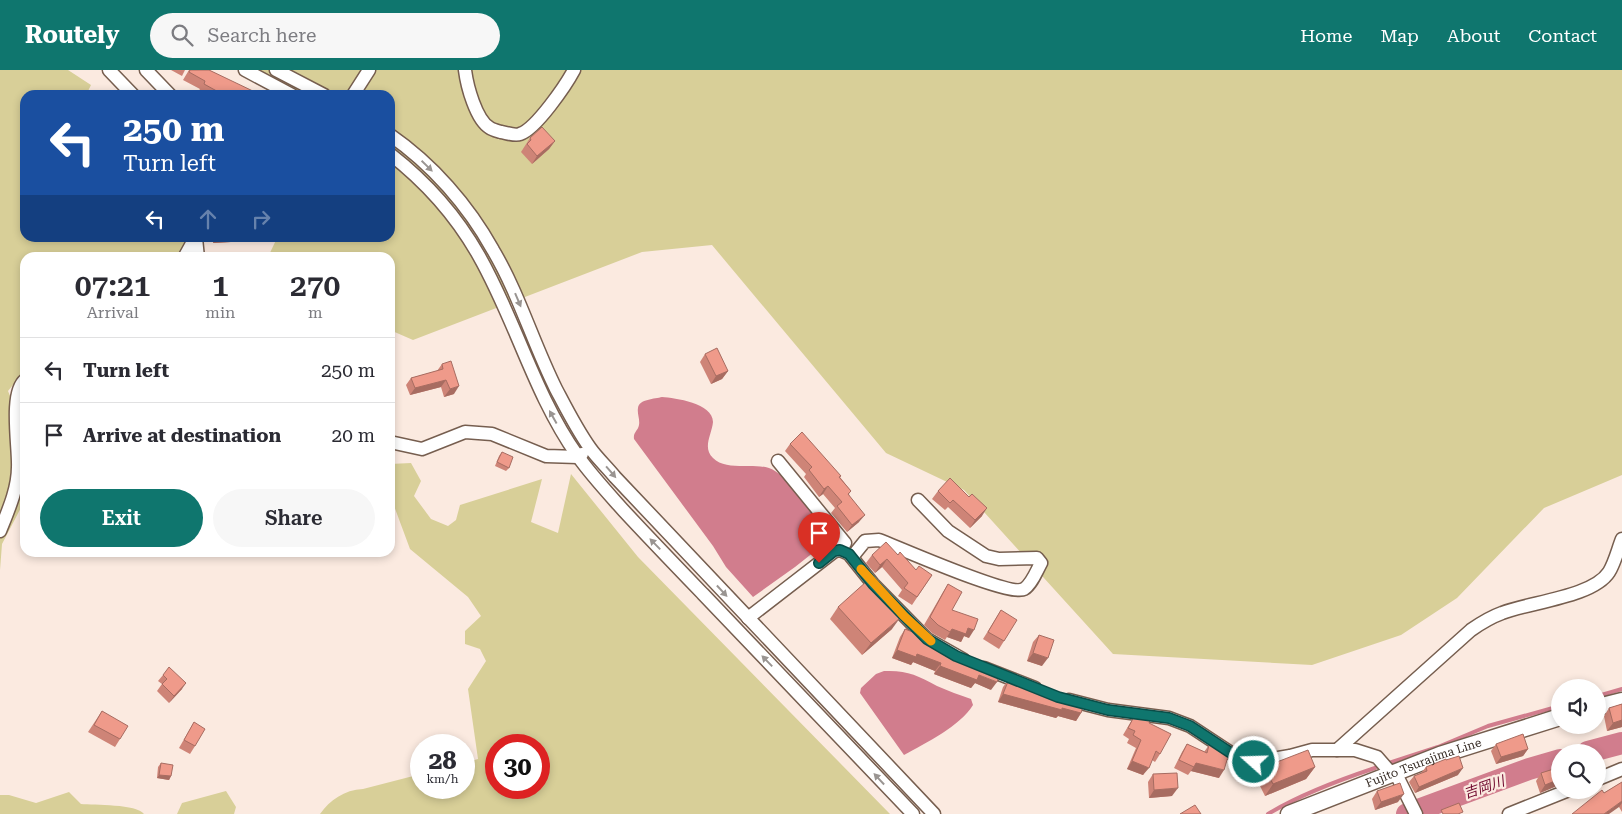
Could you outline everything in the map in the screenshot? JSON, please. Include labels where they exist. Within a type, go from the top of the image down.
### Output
[{"type":"main road","points":[[1606,705],[1622,701]]},
{"type":"main road","name":"Fujito Tsurajima Line","points":[[1289,814],[1440,754],[1551,720]]},
{"type":"street","points":[[110,70],[128,90]]},
{"type":"street","points":[[146,70],[165,90]]},
{"type":"street","points":[[245,70],[282,90]]},
{"type":"street","points":[[276,70],[314,90]]},
{"type":"street","points":[[357,90],[369,70]]},
{"type":"street","points":[[465,70],[466,80],[478,114],[490,128],[508,134],[520,134],[532,126],[563,89],[574,70]]},
{"type":"street","points":[[290,90],[293,79]]},
{"type":"street","points":[[395,139],[418,157],[443,182],[476,223],[493,250],[515,293],[556,388],[590,448],[615,477],[934,814]]},
{"type":"street","points":[[395,158],[433,193],[459,225],[479,256],[502,302],[542,396],[578,457],[649,538],[913,814]]},
{"type":"street","points":[[0,530],[12,502],[18,468],[15,435],[17,402],[20,391]]},
{"type":"street","points":[[395,443],[422,449],[465,432],[492,434],[546,456],[578,457],[590,448]]},
{"type":"street","points":[[748,618],[845,543],[778,461]]},
{"type":"street","points":[[852,557],[865,541],[879,540],[969,576],[1000,586],[1017,590],[1025,588],[1030,582],[1041,563],[1037,558],[999,559],[986,556],[948,531],[918,500]]},
{"type":"street","points":[[1337,750],[1471,630],[1489,618],[1503,612],[1585,590],[1603,578],[1609,572],[1622,539]]},
{"type":"street","points":[[834,551],[845,551],[852,557],[873,584],[927,639],[956,656],[1053,695],[1108,710],[1169,718],[1190,726],[1234,755],[1254,762],[1312,750],[1354,750],[1377,757],[1393,772],[1416,814]]},
{"type":"street","points":[[1606,776],[1622,769]]},
{"type":"street","points":[[1509,814],[1551,797]]},
{"type":"shaded area","points":[[0,70],[68,70],[91,85],[88,90],[20,90],[20,242],[187,242],[182,252],[20,252],[20,376],[8,391],[20,419],[20,510],[2,544],[0,570]]},
{"type":"shaded area","points":[[258,70],[1622,70],[1622,475],[1544,508],[1457,598],[1401,635],[1312,665],[1113,654],[964,490],[886,453],[712,245],[642,252],[413,340],[395,332],[395,252],[270,252],[275,242],[395,242],[395,90],[267,90]]},
{"type":"shaded area","points":[[662,397],[692,403],[707,410],[713,422],[708,450],[713,458],[727,465],[761,466],[775,471],[798,492],[833,537],[753,597],[726,567],[713,546],[634,439],[639,425],[639,405],[644,401]]},
{"type":"shaded area","points":[[411,463],[421,481],[414,496],[431,519],[448,526],[456,520],[460,505],[542,479],[531,522],[558,533],[571,474],[638,557],[890,814],[320,814],[333,800],[350,791],[410,777],[410,799],[475,799],[475,760],[478,759],[468,689],[486,661],[480,649],[465,644],[465,631],[481,616],[468,597],[410,549],[395,508],[395,464]]},
{"type":"shaded area","points":[[884,671],[906,672],[918,676],[941,688],[971,699],[973,705],[951,727],[904,755],[860,693],[861,688],[876,674]]},
{"type":"shaded area","points":[[226,791],[236,807],[234,814],[177,814],[182,803]]},
{"type":"shaded area","points":[[69,792],[81,804],[133,808],[144,814],[0,814],[0,795],[9,795],[36,803]]},
{"type":"building","points":[[190,70],[209,70],[251,90],[215,90],[204,84],[205,81],[189,72]]},
{"type":"building","points":[[542,127],[555,141],[537,156],[527,144],[531,140],[530,138]]},
{"type":"building","points":[[717,348],[728,371],[716,376],[705,354]]},
{"type":"building","points":[[451,361],[459,386],[450,389],[446,380],[415,388],[411,378],[443,369],[442,364]]},
{"type":"building","points":[[802,432],[841,476],[839,477],[851,491],[848,494],[865,515],[852,525],[837,506],[842,502],[828,486],[824,489],[809,470],[812,467],[790,444]]},
{"type":"building","points":[[502,452],[513,457],[509,468],[497,462]]},
{"type":"building","points":[[950,478],[969,497],[972,494],[987,508],[975,520],[953,500],[950,503],[938,491]]},
{"type":"building","points":[[886,542],[898,555],[900,552],[916,570],[919,566],[932,575],[917,597],[904,588],[908,583],[887,559],[880,565],[872,555]]},
{"type":"building","points":[[867,581],[900,618],[871,643],[838,607]]},
{"type":"building","points":[[948,584],[962,592],[952,610],[978,619],[974,630],[968,628],[966,634],[952,629],[950,632],[938,625],[930,617]]},
{"type":"building","points":[[1001,610],[1017,620],[1004,641],[988,632]]},
{"type":"building","points":[[905,629],[920,635],[922,632],[945,648],[944,650],[1000,674],[997,682],[979,675],[977,680],[940,666],[941,663],[917,654],[916,657],[897,650]]},
{"type":"building","points":[[1039,635],[1054,640],[1048,658],[1033,653]]},
{"type":"building","points":[[169,667],[186,683],[174,696],[162,684],[167,679],[163,675]]},
{"type":"building","points":[[1009,679],[1084,703],[1081,713],[1062,708],[1062,710],[1003,694]]},
{"type":"building","points":[[1622,704],[1622,720],[1613,723],[1609,708]]},
{"type":"building","points":[[102,711],[128,726],[120,739],[94,725]]},
{"type":"building","points":[[1136,713],[1145,714],[1151,718],[1149,723],[1171,734],[1160,754],[1156,751],[1149,768],[1132,761],[1141,740],[1133,735],[1135,731],[1128,728]]},
{"type":"building","points":[[194,722],[205,729],[195,746],[184,740]]},
{"type":"building","points":[[1523,734],[1528,749],[1501,757],[1496,744]]},
{"type":"building","points":[[1187,744],[1207,753],[1209,745],[1230,750],[1224,770],[1196,763],[1194,767],[1179,760]]},
{"type":"building","points":[[1308,750],[1315,767],[1273,784],[1264,767]]},
{"type":"building","points":[[1459,756],[1463,768],[1419,787],[1414,776],[1427,771],[1426,767]]},
{"type":"building","points":[[161,763],[173,765],[171,776],[159,775]]},
{"type":"building","points":[[1551,770],[1551,783],[1545,785],[1541,773]]},
{"type":"building","points":[[1177,773],[1178,788],[1154,790],[1153,774]]},
{"type":"building","points":[[1622,782],[1622,801],[1604,814],[1572,814],[1591,799],[1606,799],[1606,792]]},
{"type":"building","points":[[1400,783],[1404,794],[1381,802],[1377,791]]},
{"type":"building","points":[[1459,803],[1463,812],[1443,814],[1441,810]]},
{"type":"building","points":[[1195,805],[1201,814],[1180,814]]},
{"type":"waterway","points":[[1606,694],[1622,689]]},
{"type":"waterway","points":[[1389,763],[1438,747],[1488,726],[1551,708]]},
{"type":"waterway","name":"吉岡川","points":[[1606,747],[1622,743]]},
{"type":"waterway","name":"吉岡川","points":[[1407,814],[1551,763]]},
{"type":"waterway","points":[[1268,814],[1320,788],[1375,768]]},
{"type":"waterway","name":"吉岡川","points":[[1423,809],[1425,814]]},
{"type":"slow traffic","points":[[861,569],[904,616],[931,641]]},
{"type":"route","points":[[819,563],[834,551],[845,551],[873,584],[927,639],[956,656],[1058,697],[1108,710],[1169,718],[1190,726],[1234,755],[1254,762]]}]
